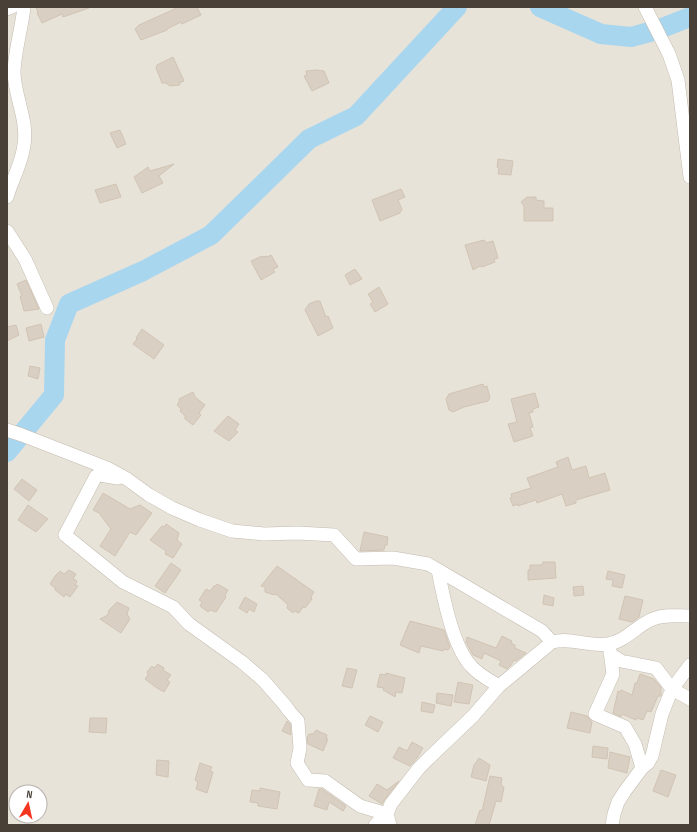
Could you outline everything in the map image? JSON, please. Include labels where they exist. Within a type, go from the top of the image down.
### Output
[{"type":"street","points":[[7,9],[12,7]]},
{"type":"street","points":[[7,198],[24,146],[25,128],[14,72],[24,7]]},
{"type":"street","points":[[645,7],[669,54],[678,80],[690,177]]},
{"type":"street","points":[[7,231],[25,259],[47,308]]},
{"type":"street","points":[[7,430],[107,468],[128,479],[149,496],[172,508],[232,531],[264,534],[298,533],[334,535],[356,560],[393,558],[428,564],[542,632],[552,642]]},
{"type":"street","points":[[128,479],[100,475],[96,476],[65,535],[123,582],[173,608],[189,624],[242,662],[263,680],[298,721],[300,748],[297,763],[308,780],[326,781],[360,806],[388,820]]},
{"type":"street","points":[[438,570],[444,603],[463,654],[470,666],[499,686]]},
{"type":"street","points":[[610,649],[641,625],[653,619],[663,616],[690,616]]},
{"type":"street","points":[[388,820],[391,804],[419,768],[472,716],[499,686],[552,642],[570,640],[610,649],[621,661],[656,668],[672,689],[690,699]]},
{"type":"street","points":[[610,649],[613,674],[595,714],[625,727],[635,744],[642,768]]},
{"type":"street","points":[[612,825],[618,802],[652,756],[662,714],[672,689],[690,665]]},
{"type":"street","points":[[375,825],[388,820]]},
{"type":"shaded area","points":[[7,7],[690,7],[690,825],[7,825]]},
{"type":"building","points":[[36,7],[89,8],[63,17],[62,14],[42,23]]},
{"type":"building","points":[[179,7],[197,7],[201,15],[182,24],[181,22],[167,30],[141,40],[135,29],[139,25]]},
{"type":"building","points":[[173,57],[184,81],[179,83],[180,85],[170,86],[166,83],[162,83],[156,68],[157,65]]},
{"type":"building","points":[[306,71],[324,71],[329,83],[312,91],[304,76],[307,75]]},
{"type":"building","points":[[120,130],[126,144],[117,148],[110,133]]},
{"type":"building","points":[[498,159],[513,161],[511,175],[498,174]]},
{"type":"building","points":[[174,164],[159,176],[163,183],[142,193],[134,177],[148,167],[150,171]]},
{"type":"building","points":[[116,184],[121,197],[100,203],[95,190]]},
{"type":"building","points":[[401,189],[405,197],[398,200],[402,209],[400,213],[380,221],[372,200]]},
{"type":"building","points":[[527,197],[536,197],[536,200],[544,201],[544,208],[553,208],[553,221],[524,221],[524,206],[521,202]]},
{"type":"building","points":[[484,240],[486,243],[493,241],[498,258],[494,259],[495,262],[482,267],[480,266],[473,270],[465,245]]},
{"type":"building","points":[[271,255],[278,267],[273,269],[275,272],[261,280],[251,261],[262,256],[267,257]]},
{"type":"building","points":[[355,269],[362,279],[350,285],[345,275]]},
{"type":"building","points":[[26,280],[39,309],[24,311],[20,296],[22,296],[17,284]]},
{"type":"building","points":[[379,287],[388,304],[375,312],[370,304],[373,302],[368,294]]},
{"type":"building","points":[[320,301],[326,317],[328,316],[333,328],[318,336],[305,310],[309,304]]},
{"type":"building","points":[[41,324],[44,337],[29,341],[26,328]]},
{"type":"building","points":[[16,325],[19,335],[7,341],[7,327]]},
{"type":"building","points":[[142,329],[164,345],[154,359],[133,344]]},
{"type":"building","points":[[30,366],[40,368],[38,379],[28,376]]},
{"type":"building","points":[[483,384],[484,387],[487,386],[490,398],[488,401],[464,407],[453,412],[449,410],[446,399],[449,394]]},
{"type":"building","points":[[193,392],[195,397],[205,405],[199,413],[201,415],[193,425],[185,419],[185,416],[180,411],[181,409],[177,405],[179,399]]},
{"type":"building","points":[[535,393],[539,407],[533,409],[533,412],[529,413],[533,427],[530,428],[533,436],[514,442],[508,424],[517,422],[511,399]]},
{"type":"building","points":[[228,416],[239,424],[235,430],[238,432],[229,441],[214,431]]},
{"type":"building","points":[[568,457],[572,470],[586,466],[589,478],[605,473],[610,490],[576,500],[576,503],[566,506],[562,494],[537,503],[536,500],[518,506],[518,504],[513,506],[510,498],[512,497],[511,494],[531,488],[527,478],[558,467],[556,462]]},
{"type":"building","points":[[22,479],[37,490],[29,501],[14,489]]},
{"type":"building","points":[[103,493],[130,509],[140,505],[152,513],[136,535],[130,532],[115,556],[100,546],[111,529],[99,513],[93,510]]},
{"type":"building","points":[[28,505],[48,519],[36,532],[18,520]]},
{"type":"building","points":[[166,524],[179,533],[177,540],[182,544],[173,558],[165,554],[166,551],[150,540],[162,526],[165,527]]},
{"type":"building","points":[[364,532],[388,537],[387,545],[385,545],[384,550],[360,551]]},
{"type":"building","points":[[543,562],[555,562],[556,578],[528,580],[528,570],[530,570],[530,565],[542,565]]},
{"type":"building","points":[[171,563],[181,570],[165,593],[155,586]]},
{"type":"building","points":[[277,566],[314,592],[311,597],[312,599],[299,613],[294,611],[293,613],[287,608],[288,605],[276,594],[274,595],[265,592],[265,587],[261,586]]},
{"type":"building","points":[[69,570],[76,574],[73,579],[77,581],[75,585],[78,586],[70,597],[65,594],[64,597],[50,584],[60,571],[64,574]]},
{"type":"building","points":[[608,571],[625,575],[622,588],[612,586],[613,580],[606,579]]},
{"type":"building","points":[[217,584],[228,590],[225,595],[226,597],[216,612],[210,610],[208,612],[200,606],[202,602],[199,600],[206,589],[210,591]]},
{"type":"building","points":[[583,586],[584,595],[574,596],[573,587]]},
{"type":"building","points":[[544,595],[554,598],[553,606],[543,604]]},
{"type":"building","points":[[625,596],[643,600],[639,617],[632,622],[619,619]]},
{"type":"building","points":[[245,597],[257,604],[254,612],[249,609],[247,613],[239,608]]},
{"type":"building","points":[[117,602],[129,608],[127,614],[130,619],[121,633],[100,619],[108,615],[109,610]]},
{"type":"building","points":[[410,621],[444,630],[450,647],[448,650],[444,649],[443,651],[421,646],[419,653],[400,645]]},
{"type":"building","points":[[502,636],[512,641],[511,643],[515,645],[515,648],[526,653],[516,661],[514,660],[507,669],[499,665],[501,661],[484,653],[482,659],[473,655],[466,642],[467,637],[496,648]]},
{"type":"building","points":[[158,664],[164,668],[163,670],[171,675],[167,680],[170,682],[164,692],[145,679],[148,675],[147,672],[152,666],[154,668]]},
{"type":"building","points":[[347,668],[357,670],[352,688],[342,686]]},
{"type":"building","points":[[386,673],[405,678],[402,693],[396,692],[395,697],[383,690],[384,688],[377,687],[380,674],[386,675]]},
{"type":"building","points":[[640,674],[654,679],[661,687],[661,696],[658,696],[651,712],[647,711],[643,720],[637,718],[636,720],[622,714],[621,717],[613,713],[618,691],[620,692],[621,690],[632,695],[635,683],[637,683]]},
{"type":"building","points":[[458,682],[473,685],[469,704],[454,702]]},
{"type":"building","points":[[437,693],[453,695],[451,706],[436,703]]},
{"type":"building","points":[[422,702],[435,705],[433,713],[421,711]]},
{"type":"building","points":[[571,712],[587,716],[592,722],[590,733],[567,728]]},
{"type":"building","points":[[370,716],[383,722],[378,732],[365,725]]},
{"type":"building","points":[[90,718],[107,718],[106,733],[89,732]]},
{"type":"building","points":[[287,721],[290,724],[291,735],[282,731]]},
{"type":"building","points":[[316,730],[327,735],[326,739],[328,739],[323,751],[308,744],[307,738],[309,734],[313,734]]},
{"type":"building","points":[[412,742],[423,748],[410,766],[393,758],[399,747],[407,751]]},
{"type":"building","points":[[593,746],[608,748],[607,759],[592,757]]},
{"type":"building","points":[[610,752],[630,757],[627,773],[608,768]]},
{"type":"building","points":[[479,758],[490,765],[486,781],[471,777],[474,765]]},
{"type":"building","points":[[157,760],[169,761],[168,777],[156,775]]},
{"type":"building","points":[[200,763],[212,767],[210,771],[213,772],[207,793],[196,789],[198,782],[195,780]]},
{"type":"building","points":[[661,770],[676,775],[668,797],[653,791]]},
{"type":"building","points":[[490,776],[502,778],[501,784],[504,788],[501,802],[496,801],[489,825],[475,825],[480,810],[482,811]]},
{"type":"building","points":[[399,781],[382,804],[369,796],[377,784],[387,790]]},
{"type":"building","points":[[260,788],[280,792],[277,809],[258,806],[258,803],[250,802],[252,790],[260,791]]},
{"type":"building","points":[[319,789],[322,789],[346,806],[343,811],[329,802],[327,810],[314,806]]},
{"type":"waterway","points":[[7,452],[54,395],[55,340],[69,304],[143,271],[211,235],[309,139],[356,116],[457,7]]},
{"type":"waterway","points":[[540,7],[601,34],[631,37],[657,30],[690,17]]}]
